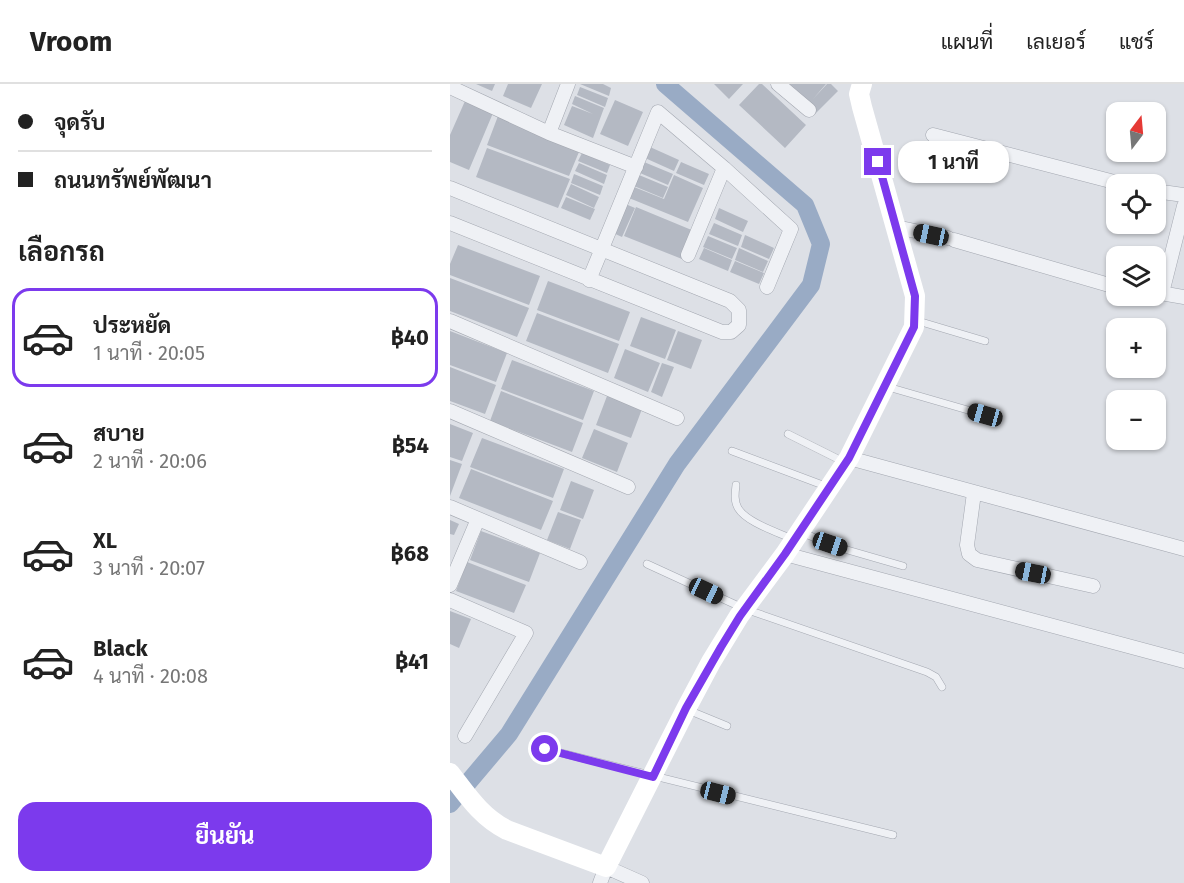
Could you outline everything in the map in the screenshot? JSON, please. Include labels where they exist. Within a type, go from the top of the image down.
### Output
[{"type":"street","points":[[549,133],[568,84]]},
{"type":"street","points":[[778,84],[809,111]]},
{"type":"street","points":[[603,875],[711,662],[847,461],[906,346],[915,320],[915,296],[862,107],[860,94],[862,84]]},
{"type":"street","points":[[452,88],[549,133],[636,167]]},
{"type":"street","points":[[590,280],[658,112],[791,229],[766,287]]},
{"type":"street","points":[[933,135],[1106,180]]},
{"type":"street","points":[[688,255],[724,168]]},
{"type":"street","points":[[450,188],[601,251],[730,301],[739,310],[739,325],[731,332],[722,333],[450,224]]},
{"type":"street","points":[[1166,193],[1184,195]]},
{"type":"street","points":[[1166,269],[1184,206]]},
{"type":"street","points":[[896,227],[951,239],[1106,284]]},
{"type":"street","points":[[1166,294],[1184,297]]},
{"type":"street","points":[[450,321],[677,418]]},
{"type":"street","points":[[450,411],[628,487]]},
{"type":"street","points":[[847,461],[1184,549]]},
{"type":"street","points":[[974,493],[966,545],[969,554],[977,560],[1093,586]]},
{"type":"street","points":[[450,507],[580,562]]},
{"type":"street","points":[[450,585],[478,519]]},
{"type":"street","points":[[793,542],[1184,661]]},
{"type":"street","points":[[450,600],[526,633],[465,736]]},
{"type":"street","points":[[450,773],[483,815],[507,830],[603,875],[642,883]]},
{"type":"lane","points":[[915,320],[985,341]]},
{"type":"lane","points":[[885,386],[985,415]]},
{"type":"lane","points":[[788,434],[847,461]]},
{"type":"lane","points":[[732,451],[829,487]]},
{"type":"lane","points":[[736,485],[735,498],[738,508],[747,518],[793,542],[844,549],[903,566]]},
{"type":"lane","points":[[647,564],[745,609],[927,672],[936,677],[942,687]]},
{"type":"lane","points":[[686,708],[727,726]]},
{"type":"lane","points":[[545,749],[893,835]]},
{"type":"building","points":[[476,84],[495,84],[492,91]]},
{"type":"building","points":[[508,84],[542,84],[531,108],[503,96]]},
{"type":"building","points":[[580,84],[603,84],[611,88],[609,96]]},
{"type":"building","points":[[714,84],[743,84],[729,99]]},
{"type":"building","points":[[759,84],[762,84],[806,125],[785,148],[739,105]]},
{"type":"building","points":[[784,84],[826,84],[813,99],[827,84],[831,84],[838,91],[816,113]]},
{"type":"building","points":[[580,87],[608,98],[605,107],[577,95]]},
{"type":"building","points":[[575,96],[604,108],[593,138],[564,125],[572,106],[593,114],[572,104]]},
{"type":"building","points":[[615,100],[643,112],[628,146],[600,134]]},
{"type":"building","points":[[465,101],[493,113],[469,170],[450,162],[450,135]]},
{"type":"building","points":[[498,116],[581,147],[569,176],[487,145]]},
{"type":"building","points":[[650,147],[679,160],[674,171],[645,158]]},
{"type":"building","points":[[487,148],[570,179],[558,208],[476,177]]},
{"type":"building","points":[[582,153],[610,165],[607,173],[578,161]]},
{"type":"building","points":[[644,162],[673,174],[668,185],[640,173]]},
{"type":"building","points":[[681,162],[709,174],[704,185],[676,173]]},
{"type":"building","points":[[579,163],[607,175],[604,184],[575,171]]},
{"type":"building","points":[[574,174],[603,186],[600,195],[571,183]]},
{"type":"building","points":[[639,175],[668,187],[663,198],[634,186]]},
{"type":"building","points":[[674,175],[703,188],[688,222],[629,198],[634,187],[664,199]]},
{"type":"building","points":[[571,184],[599,197],[594,208],[566,195]]},
{"type":"building","points":[[566,197],[595,209],[590,220],[561,208]]},
{"type":"building","points":[[623,203],[635,208],[622,237],[611,232]]},
{"type":"building","points":[[636,207],[694,231],[682,259],[624,236]]},
{"type":"building","points":[[719,208],[748,221],[743,232],[715,219]]},
{"type":"building","points":[[714,223],[742,235],[738,246],[709,234]]},
{"type":"building","points":[[745,235],[774,248],[769,259],[741,247]]},
{"type":"building","points":[[708,236],[737,248],[732,259],[703,247]]},
{"type":"building","points":[[458,245],[540,276],[529,305],[450,275],[450,264]]},
{"type":"building","points":[[704,248],[732,260],[728,271],[699,259]]},
{"type":"building","points":[[739,248],[768,261],[763,272],[735,260]]},
{"type":"building","points":[[735,261],[764,273],[759,284],[730,272]]},
{"type":"building","points":[[450,278],[529,308],[517,337],[450,311]]},
{"type":"building","points":[[548,281],[630,312],[619,341],[537,310]]},
{"type":"building","points":[[537,313],[619,344],[608,373],[526,341]]},
{"type":"building","points":[[641,317],[676,330],[665,359],[630,346]]},
{"type":"building","points":[[450,331],[507,353],[496,382],[450,365]]},
{"type":"building","points":[[678,331],[702,340],[691,369],[667,360]]},
{"type":"building","points":[[625,349],[660,363],[648,392],[614,378]]},
{"type":"building","points":[[512,360],[594,391],[583,420],[501,389]]},
{"type":"building","points":[[662,363],[674,367],[662,397],[651,392]]},
{"type":"building","points":[[450,367],[496,385],[485,414],[450,401]]},
{"type":"building","points":[[501,391],[583,423],[572,452],[490,421]]},
{"type":"building","points":[[607,396],[642,409],[631,438],[596,425]]},
{"type":"building","points":[[450,424],[473,433],[462,461],[450,457]]},
{"type":"building","points":[[594,429],[628,443],[617,472],[582,458]]},
{"type":"building","points":[[482,438],[564,469],[553,498],[470,467]]},
{"type":"building","points":[[450,460],[462,464],[450,496]]},
{"type":"building","points":[[471,469],[553,501],[541,530],[459,498]]},
{"type":"building","points":[[571,481],[594,490],[583,519],[560,510]]},
{"type":"building","points":[[558,512],[581,520],[570,549],[547,540]]},
{"type":"building","points":[[450,520],[459,524],[454,535],[450,534]]},
{"type":"building","points":[[481,531],[540,553],[529,582],[470,560]]},
{"type":"building","points":[[467,562],[526,585],[514,613],[456,591]]},
{"type":"building","points":[[450,611],[471,619],[459,648],[450,644]]},
{"type":"waterway","points":[[450,804],[509,734],[677,464],[811,285],[821,244],[805,205],[665,84]]},
{"type":"route","points":[[545,749],[653,777],[711,662],[849,458],[906,346],[915,320],[915,296],[878,162]]}]
